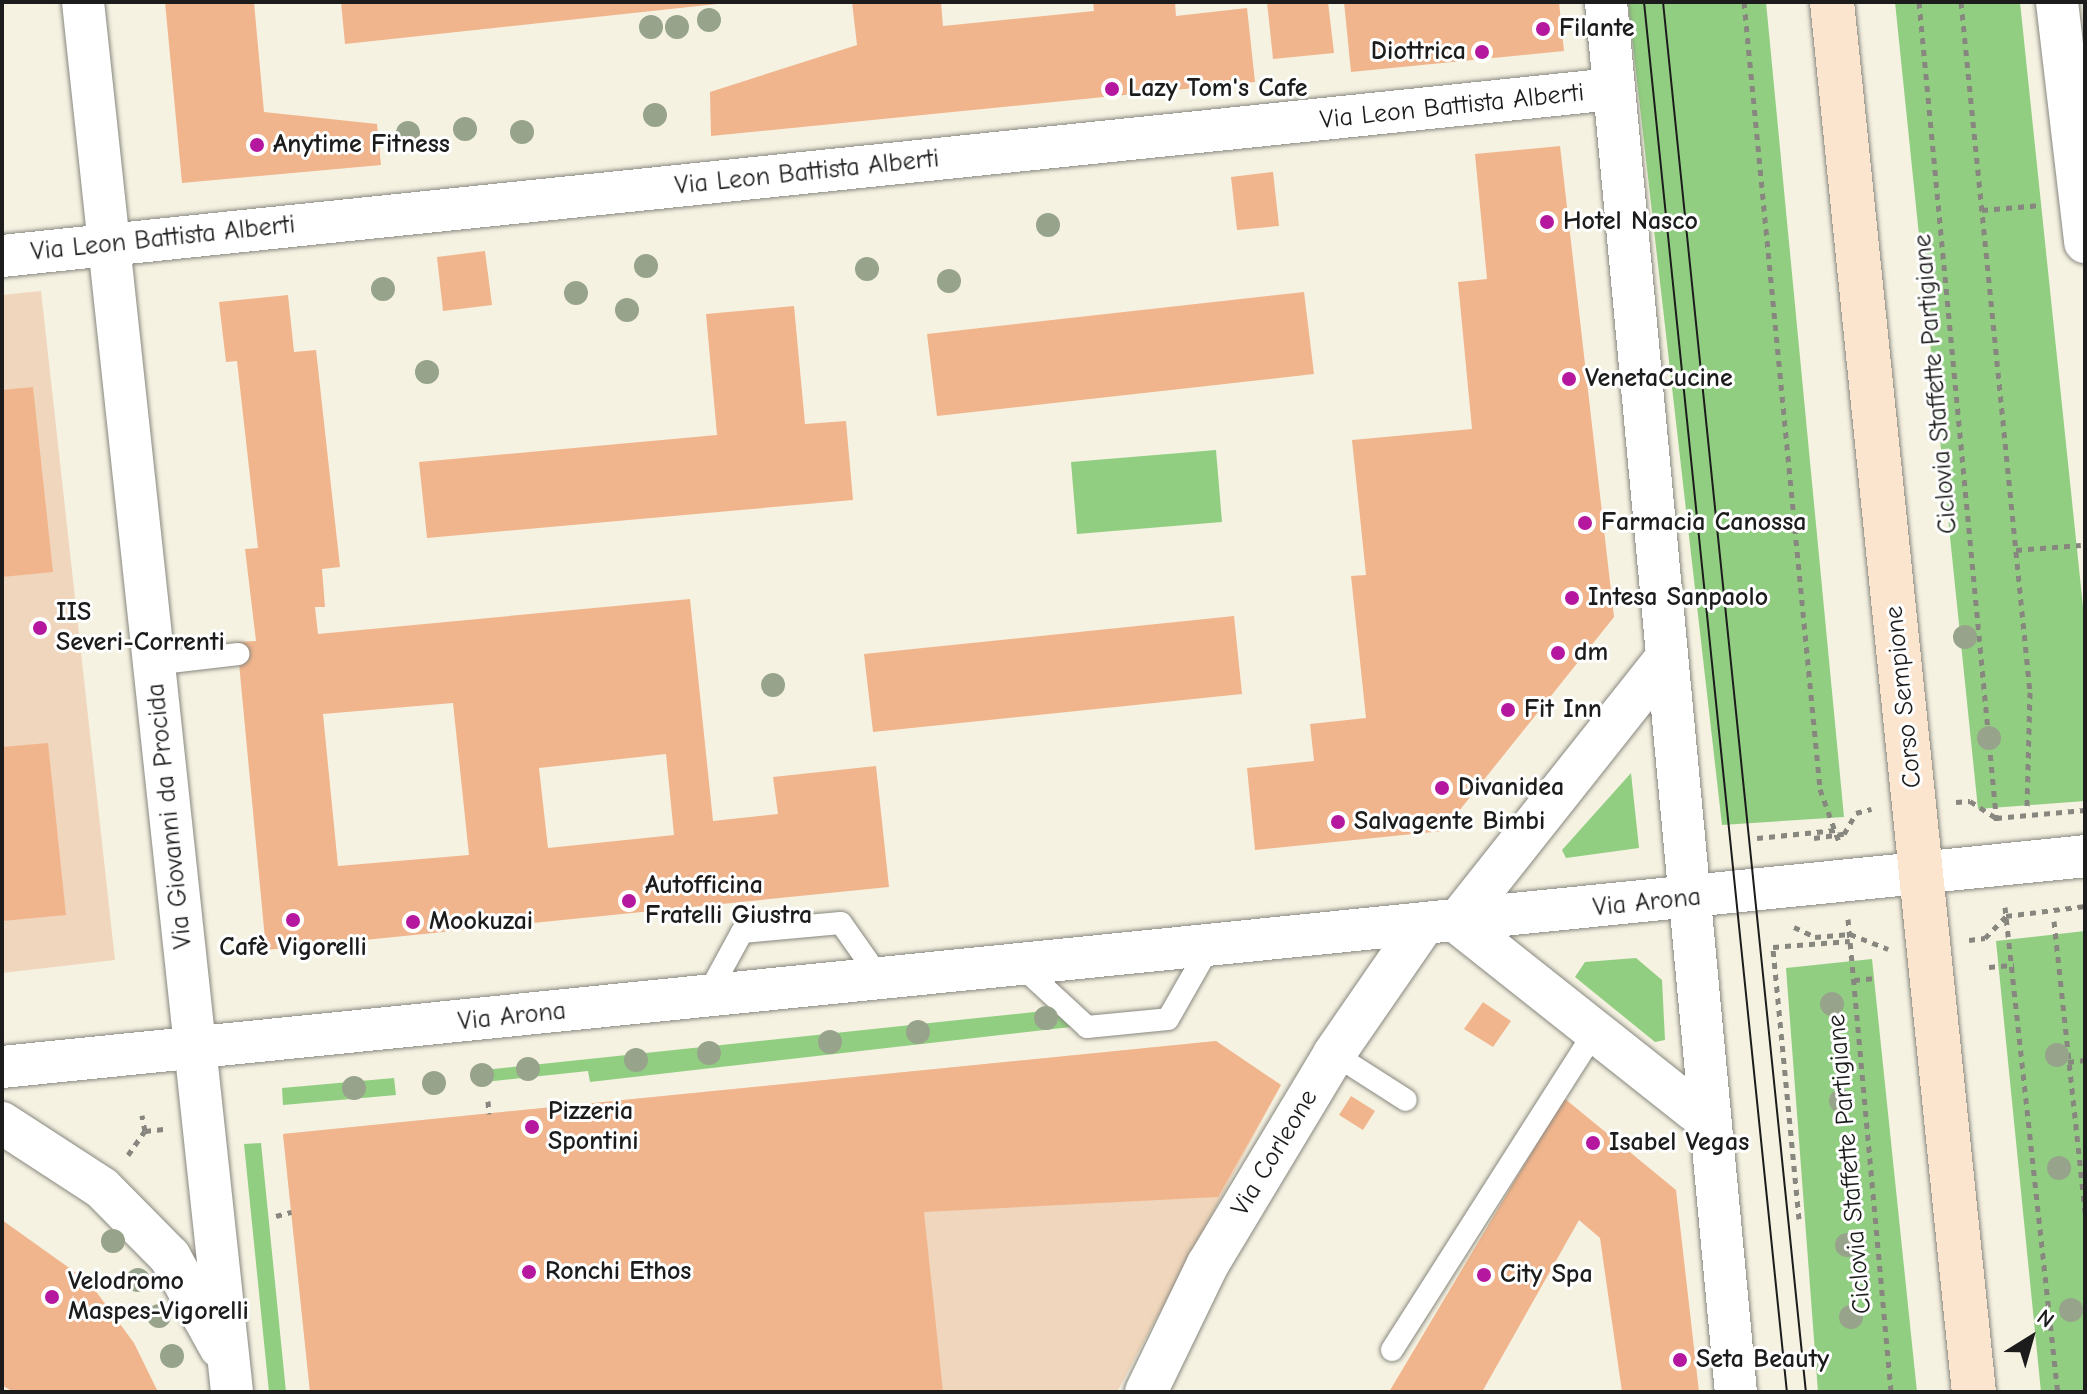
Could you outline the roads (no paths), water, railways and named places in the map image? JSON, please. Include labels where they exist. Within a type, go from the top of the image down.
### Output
[{"type":"main road","name":"Corso Sempione","points":[[1832,2],[1924,875],[1974,1392]]},
{"type":"street","name":"Via Giovanni da Procida","points":[[83,2],[230,1377]]},
{"type":"street","points":[[1606,2],[1663,662],[1736,1392]]},
{"type":"street","points":[[2057,2],[2085,242]]},
{"type":"street","name":"Via Leon Battista Alberti","points":[[2,256],[1612,89]]},
{"type":"street","points":[[1663,662],[1440,924],[1595,1031],[1708,1121]]},
{"type":"street","name":"Via Arona","points":[[2,1067],[1688,899],[2085,856]]},
{"type":"street","name":"Via Corleone","points":[[1146,1392],[1208,1264],[1334,1054],[1440,924]]},
{"type":"street","points":[[2,1123],[102,1188],[170,1257],[230,1377]]},
{"type":"lane","points":[[153,664],[238,654]]},
{"type":"lane","points":[[706,998],[742,932],[841,923],[881,980]]},
{"type":"lane","points":[[1021,966],[1087,1027],[1168,1019],[1209,947]]},
{"type":"lane","points":[[1392,1350],[1595,1031]]},
{"type":"lane","points":[[1334,1054],[1406,1100]]},
{"type":"tram line","points":[[1644,2],[1787,1392]]},
{"type":"tram line","points":[[1663,2],[1806,1392]]},
{"type":"place","name":"Filante","points":[[1543,29]]},
{"type":"place","name":"Diottrica","points":[[1482,52]]},
{"type":"place","name":"Lazy Tom's Cafe","points":[[1112,89]]},
{"type":"place","name":"Anytime Fitness","points":[[257,145]]},
{"type":"place","name":"Hotel Nasco","points":[[1547,222]]},
{"type":"place","name":"VenetaCucine","points":[[1569,379]]},
{"type":"place","name":"Farmacia Canossa","points":[[1585,523]]},
{"type":"place","name":"Intesa Sanpaolo","points":[[1572,598]]},
{"type":"place","name":"IIS Severi-Correnti","points":[[40,628]]},
{"type":"place","name":"dm","points":[[1558,653]]},
{"type":"place","name":"Fit Inn","points":[[1508,710]]},
{"type":"place","name":"Divanidea","points":[[1442,788]]},
{"type":"place","name":"Salvagente Bimbi","points":[[1338,822]]},
{"type":"place","name":"Autofficina Fratelli Giustra","points":[[629,901]]},
{"type":"place","name":"Cafè Vigorelli","points":[[293,920]]},
{"type":"place","name":"Mookuzai","points":[[413,922]]},
{"type":"place","name":"Pizzeria Spontini","points":[[532,1127]]},
{"type":"place","name":"Isabel Vegas","points":[[1593,1143]]},
{"type":"place","name":"Ronchi Ethos","points":[[529,1272]]},
{"type":"place","name":"City Spa","points":[[1484,1275]]},
{"type":"place","name":"Velodromo Maspes-Vigorelli","points":[[52,1297]]},
{"type":"place","name":"Seta Beauty","points":[[1680,1360]]}]
